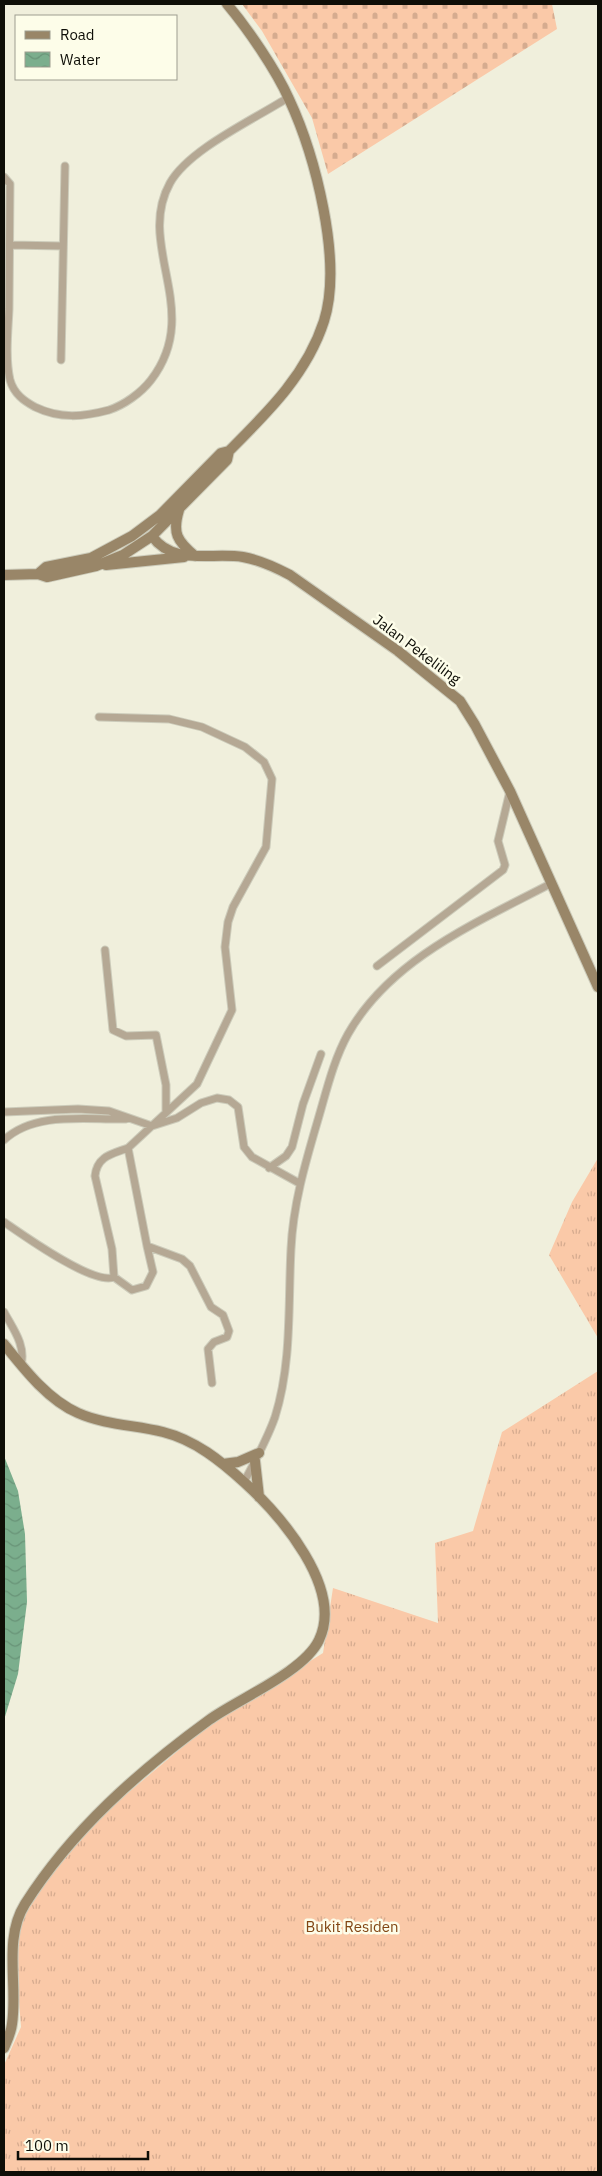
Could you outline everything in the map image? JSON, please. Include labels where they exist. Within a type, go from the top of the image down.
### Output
[{"type":"street","points":[[96,566],[123,555],[152,536],[227,460],[229,451],[292,385],[313,348],[328,304],[329,264],[324,209],[302,130],[289,97],[227,4]]},
{"type":"street","points":[[4,177],[10,184],[10,245],[6,329],[10,380],[18,396],[31,404],[58,415],[76,416],[114,408],[132,398],[148,384],[159,370],[170,342],[173,312],[161,242],[161,224],[162,207],[171,182],[188,162],[208,147],[289,97]]},
{"type":"street","points":[[60,360],[65,166]]},
{"type":"street","points":[[10,245],[63,246]]},
{"type":"street","points":[[38,574],[46,568],[91,558],[132,536],[160,515],[221,453],[229,451]]},
{"type":"street","points":[[4,575],[38,574],[47,577],[96,566],[190,557],[175,530],[179,509]]},
{"type":"street","points":[[152,536],[160,515]]},
{"type":"street","points":[[132,536],[152,536]]},
{"type":"street","name":"Jalan Pekeliling","points":[[152,536],[160,545],[190,557],[241,557],[273,566],[290,575],[398,651],[460,702],[475,725],[510,791],[598,987]]},
{"type":"street","points":[[99,717],[169,719],[202,727],[245,747],[264,762],[272,779],[266,847],[233,907],[228,922],[225,948],[232,1010],[197,1084],[128,1148],[102,1158],[95,1171],[112,1249],[114,1277]]},
{"type":"street","points":[[378,966],[503,870],[505,865],[498,841],[510,791]]},
{"type":"street","points":[[244,1482],[274,1418],[286,1370],[291,1245],[299,1183],[338,1057],[348,1035],[373,998],[411,964],[446,940],[552,883]]},
{"type":"street","points":[[105,950],[113,1030],[126,1036],[156,1035],[166,1085],[166,1112]]},
{"type":"street","points":[[269,1168],[286,1156],[292,1147],[303,1104],[321,1054]]},
{"type":"street","points":[[4,1112],[78,1108],[109,1111],[152,1126],[177,1118],[211,1099],[229,1100],[238,1107],[244,1147],[252,1157],[299,1183]]},
{"type":"street","points":[[4,1140],[27,1125],[52,1120],[130,1119]]},
{"type":"street","points":[[4,1222],[85,1274],[102,1279],[114,1277],[132,1290],[146,1286],[153,1272],[128,1148]]},
{"type":"street","points":[[147,1246],[182,1259],[190,1266],[211,1307],[223,1315],[229,1334],[210,1345],[207,1354],[212,1383]]},
{"type":"street","points":[[4,1312],[22,1347],[24,1354],[21,1365]]},
{"type":"street","points":[[4,1344],[21,1365],[59,1402],[76,1412],[106,1422],[177,1436],[200,1448],[223,1464],[259,1497],[298,1542],[311,1563],[323,1603],[323,1629],[320,1639],[304,1661],[230,1705],[182,1740],[108,1803],[76,1836],[24,1905],[16,1924],[13,1938],[12,2024],[4,2048]]},
{"type":"street","points":[[223,1464],[257,1457]]},
{"type":"street","points":[[257,1457],[259,1497]]},
{"type":"green space","points":[[242,4],[552,4],[557,29],[328,174],[312,118],[262,31]]},
{"type":"green space","points":[[598,1158],[598,1338],[549,1255],[572,1202]]},
{"type":"green space","name":"Bukit Residen","points":[[598,1371],[598,2172],[4,2172],[4,2065],[21,2027],[14,1939],[22,1910],[79,1834],[211,1723],[323,1653],[333,1588],[438,1623],[435,1543],[473,1531],[502,1432]]},
{"type":"water","points":[[4,1456],[18,1491],[25,1534],[27,1602],[18,1674],[4,1720]]}]
